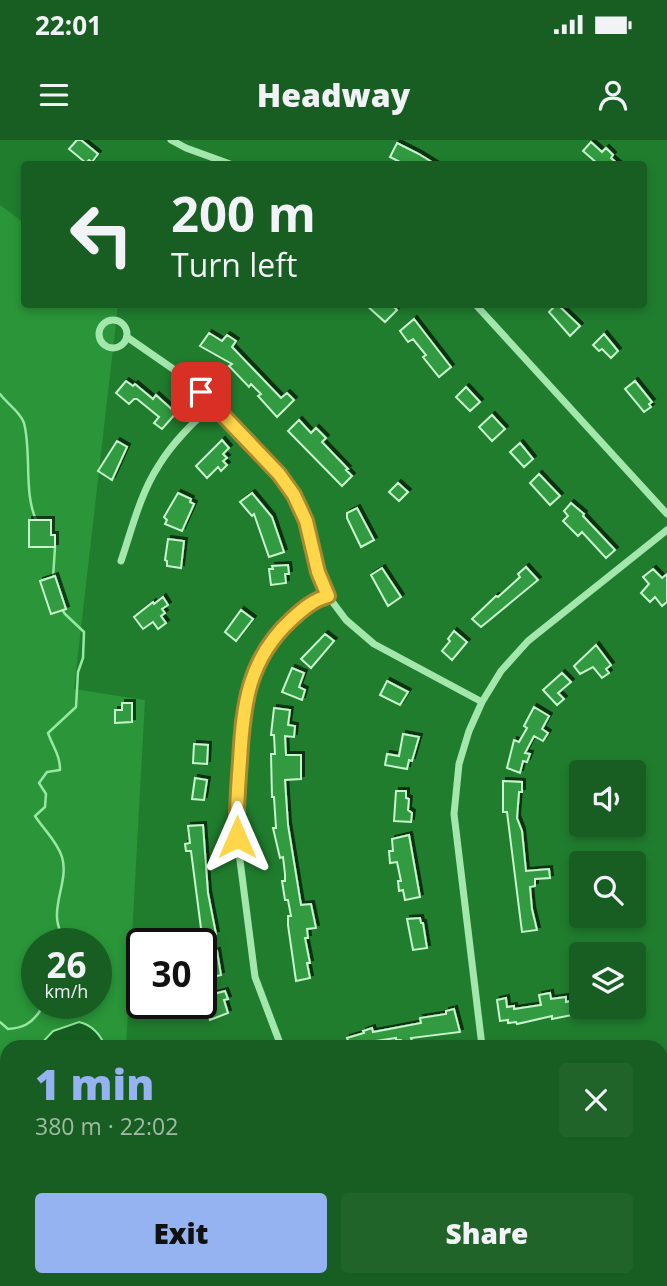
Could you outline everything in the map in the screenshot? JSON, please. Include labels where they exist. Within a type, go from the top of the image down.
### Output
[{"type":"street","points":[[171,140],[222,161]]},
{"type":"street","points":[[479,308],[667,513]]},
{"type":"street","points":[[127,337],[122,344],[110,348],[102,343],[99,331],[107,321],[116,320],[126,328],[127,337],[189,380],[279,474],[294,495],[306,521],[318,572],[328,596],[346,620],[374,644],[482,702]]},
{"type":"street","points":[[121,561],[143,496],[158,466],[180,436],[213,404]]},
{"type":"street","points":[[481,1040],[454,814],[460,758],[468,731],[501,671],[528,641],[667,530]]},
{"type":"street","points":[[279,1040],[256,977],[237,837],[236,812],[243,715],[254,674],[266,650],[284,627],[308,605],[328,596]]},
{"type":"shaded area","points":[[0,205],[21,221],[21,308],[118,308],[74,689],[145,700],[132,928],[126,928],[126,1040],[0,1040]]},
{"type":"shaded area","points":[[79,1022],[88,1025],[102,1040],[45,1040],[53,1031]]},
{"type":"building","points":[[77,140],[81,140],[98,154],[93,161],[84,161],[69,149]]},
{"type":"building","points":[[591,142],[602,152],[606,148],[614,161],[595,161],[583,151]]},
{"type":"building","points":[[397,143],[430,161],[398,161],[390,157]]},
{"type":"building","points":[[369,308],[395,308],[397,310],[385,322]]},
{"type":"building","points":[[553,308],[561,308],[580,326],[570,336],[549,312]]},
{"type":"building","points":[[414,319],[451,367],[439,377],[413,339],[408,342],[400,331]]},
{"type":"building","points":[[209,333],[222,341],[227,335],[236,341],[232,347],[281,398],[287,393],[294,400],[277,417],[258,396],[261,394],[251,384],[249,387],[229,366],[232,364],[200,346]]},
{"type":"building","points":[[604,334],[618,351],[611,358],[593,345]]},
{"type":"building","points":[[126,381],[133,386],[135,384],[153,399],[156,395],[176,413],[162,429],[154,423],[159,417],[137,399],[129,404],[116,393]]},
{"type":"building","points":[[635,381],[652,402],[649,404],[651,407],[644,412],[625,389]]},
{"type":"building","points":[[466,387],[480,402],[470,411],[456,397]]},
{"type":"building","points":[[492,415],[505,429],[492,441],[479,427]]},
{"type":"building","points":[[299,420],[311,433],[316,428],[326,438],[322,442],[348,469],[346,470],[352,476],[342,486],[288,431]]},
{"type":"building","points":[[222,440],[229,448],[223,454],[227,458],[223,461],[227,465],[221,471],[218,467],[207,478],[196,466]]},
{"type":"building","points":[[117,441],[127,447],[112,480],[98,471]]},
{"type":"building","points":[[520,443],[533,459],[524,467],[510,452]]},
{"type":"building","points":[[539,474],[560,496],[550,505],[530,483]]},
{"type":"building","points":[[398,483],[408,492],[399,501],[389,492]]},
{"type":"building","points":[[178,493],[191,499],[190,502],[194,504],[182,531],[165,524],[167,520],[164,517]]},
{"type":"building","points":[[252,493],[272,517],[284,552],[269,557],[254,514],[252,516],[240,502]]},
{"type":"building","points":[[571,503],[615,550],[606,558],[582,532],[578,536],[563,521],[568,516],[564,511]]},
{"type":"building","points":[[357,508],[374,540],[361,547],[347,518],[347,513]]},
{"type":"building","points":[[29,520],[51,520],[51,535],[55,535],[55,547],[29,547]]},
{"type":"building","points":[[168,539],[184,541],[181,568],[167,566],[165,560]]},
{"type":"building","points":[[288,565],[286,583],[271,585],[269,569],[273,569],[272,566]]},
{"type":"building","points":[[526,567],[538,580],[481,627],[472,619],[520,577],[518,574]]},
{"type":"building","points":[[382,568],[401,597],[388,606],[371,575]]},
{"type":"building","points":[[653,569],[662,578],[667,574],[667,602],[662,606],[655,597],[650,602],[641,593],[649,584],[643,577]]},
{"type":"building","points":[[55,576],[66,609],[51,614],[40,581]]},
{"type":"building","points":[[163,597],[168,605],[162,609],[165,613],[161,616],[166,623],[158,629],[153,622],[143,629],[134,617]]},
{"type":"building","points":[[241,610],[253,619],[236,641],[225,632]]},
{"type":"building","points":[[454,631],[467,642],[452,660],[442,651]]},
{"type":"building","points":[[325,634],[334,641],[311,668],[301,659]]},
{"type":"building","points":[[596,645],[611,665],[606,669],[609,673],[602,678],[593,667],[580,674],[574,666]]},
{"type":"building","points":[[292,668],[304,673],[299,687],[305,690],[302,700],[282,692]]},
{"type":"building","points":[[562,673],[571,682],[558,693],[564,699],[557,705],[543,690]]},
{"type":"building","points":[[387,681],[408,692],[400,705],[380,695]]},
{"type":"building","points":[[122,703],[132,703],[132,722],[115,723],[115,710],[122,710]]},
{"type":"building","points":[[534,707],[549,716],[542,729],[548,733],[543,741],[534,736],[525,753],[530,754],[527,762],[523,761],[520,773],[507,768],[514,740],[519,742]]},
{"type":"building","points":[[274,708],[290,710],[288,725],[295,726],[294,737],[285,736],[286,755],[301,755],[301,779],[285,780],[288,825],[301,905],[311,904],[316,928],[307,929],[308,938],[305,938],[310,978],[296,981],[288,925],[288,916],[291,916],[282,881],[285,881],[283,857],[280,858],[273,828],[276,828],[271,754],[275,754],[274,735],[271,735]]},
{"type":"building","points":[[403,734],[419,737],[412,761],[409,760],[407,769],[385,765],[387,754],[399,756]]},
{"type":"building","points":[[194,744],[208,745],[207,764],[193,763]]},
{"type":"building","points":[[195,778],[207,780],[204,800],[192,799]]},
{"type":"building","points":[[503,781],[522,782],[517,818],[522,831],[526,871],[549,869],[550,878],[535,879],[535,886],[530,887],[537,930],[522,932],[507,812],[503,812]]},
{"type":"building","points":[[396,791],[406,791],[406,798],[409,799],[408,810],[412,813],[411,822],[394,821]]},
{"type":"building","points":[[203,825],[208,893],[215,928],[201,928],[191,851],[186,851],[185,844],[190,843],[188,826]]},
{"type":"building","points":[[409,835],[420,897],[405,900],[403,890],[399,891],[398,881],[401,881],[397,862],[390,863],[389,851],[393,851],[392,839]]},
{"type":"building","points":[[420,918],[427,948],[413,950],[407,919]]},
{"type":"building","points":[[217,951],[221,975],[217,976]]},
{"type":"building","points":[[225,991],[228,999],[224,1000],[228,1013],[217,1017],[217,993]]},
{"type":"building","points":[[550,993],[551,999],[566,997],[566,1002],[569,1001],[569,1016],[552,1019],[552,1016],[517,1024],[508,1023],[508,1020],[500,1021],[497,1000],[506,998],[507,1007],[514,1006],[514,1009],[541,1005],[539,995]]},
{"type":"building","points":[[454,1009],[460,1032],[411,1038],[412,1040],[347,1038],[372,1028],[373,1032],[421,1023],[420,1018],[446,1014],[446,1011]]},
{"type":"waterway","points":[[0,394],[24,423],[30,499],[37,522]]},
{"type":"waterway","points":[[53,578],[55,547]]},
{"type":"waterway","points":[[59,928],[57,917],[64,872],[62,857],[54,841],[35,816],[45,807],[46,794],[39,783],[47,772],[60,770],[58,755],[48,733],[76,707],[78,672],[83,658],[84,632],[61,608]]},
{"type":"waterway","points":[[0,1022],[8,1029],[18,1028],[33,1019]]},
{"type":"route","points":[[201,392],[279,474],[294,495],[306,521],[318,572],[328,596],[308,605],[284,627],[266,650],[254,674],[243,715],[236,812],[237,837]]}]
